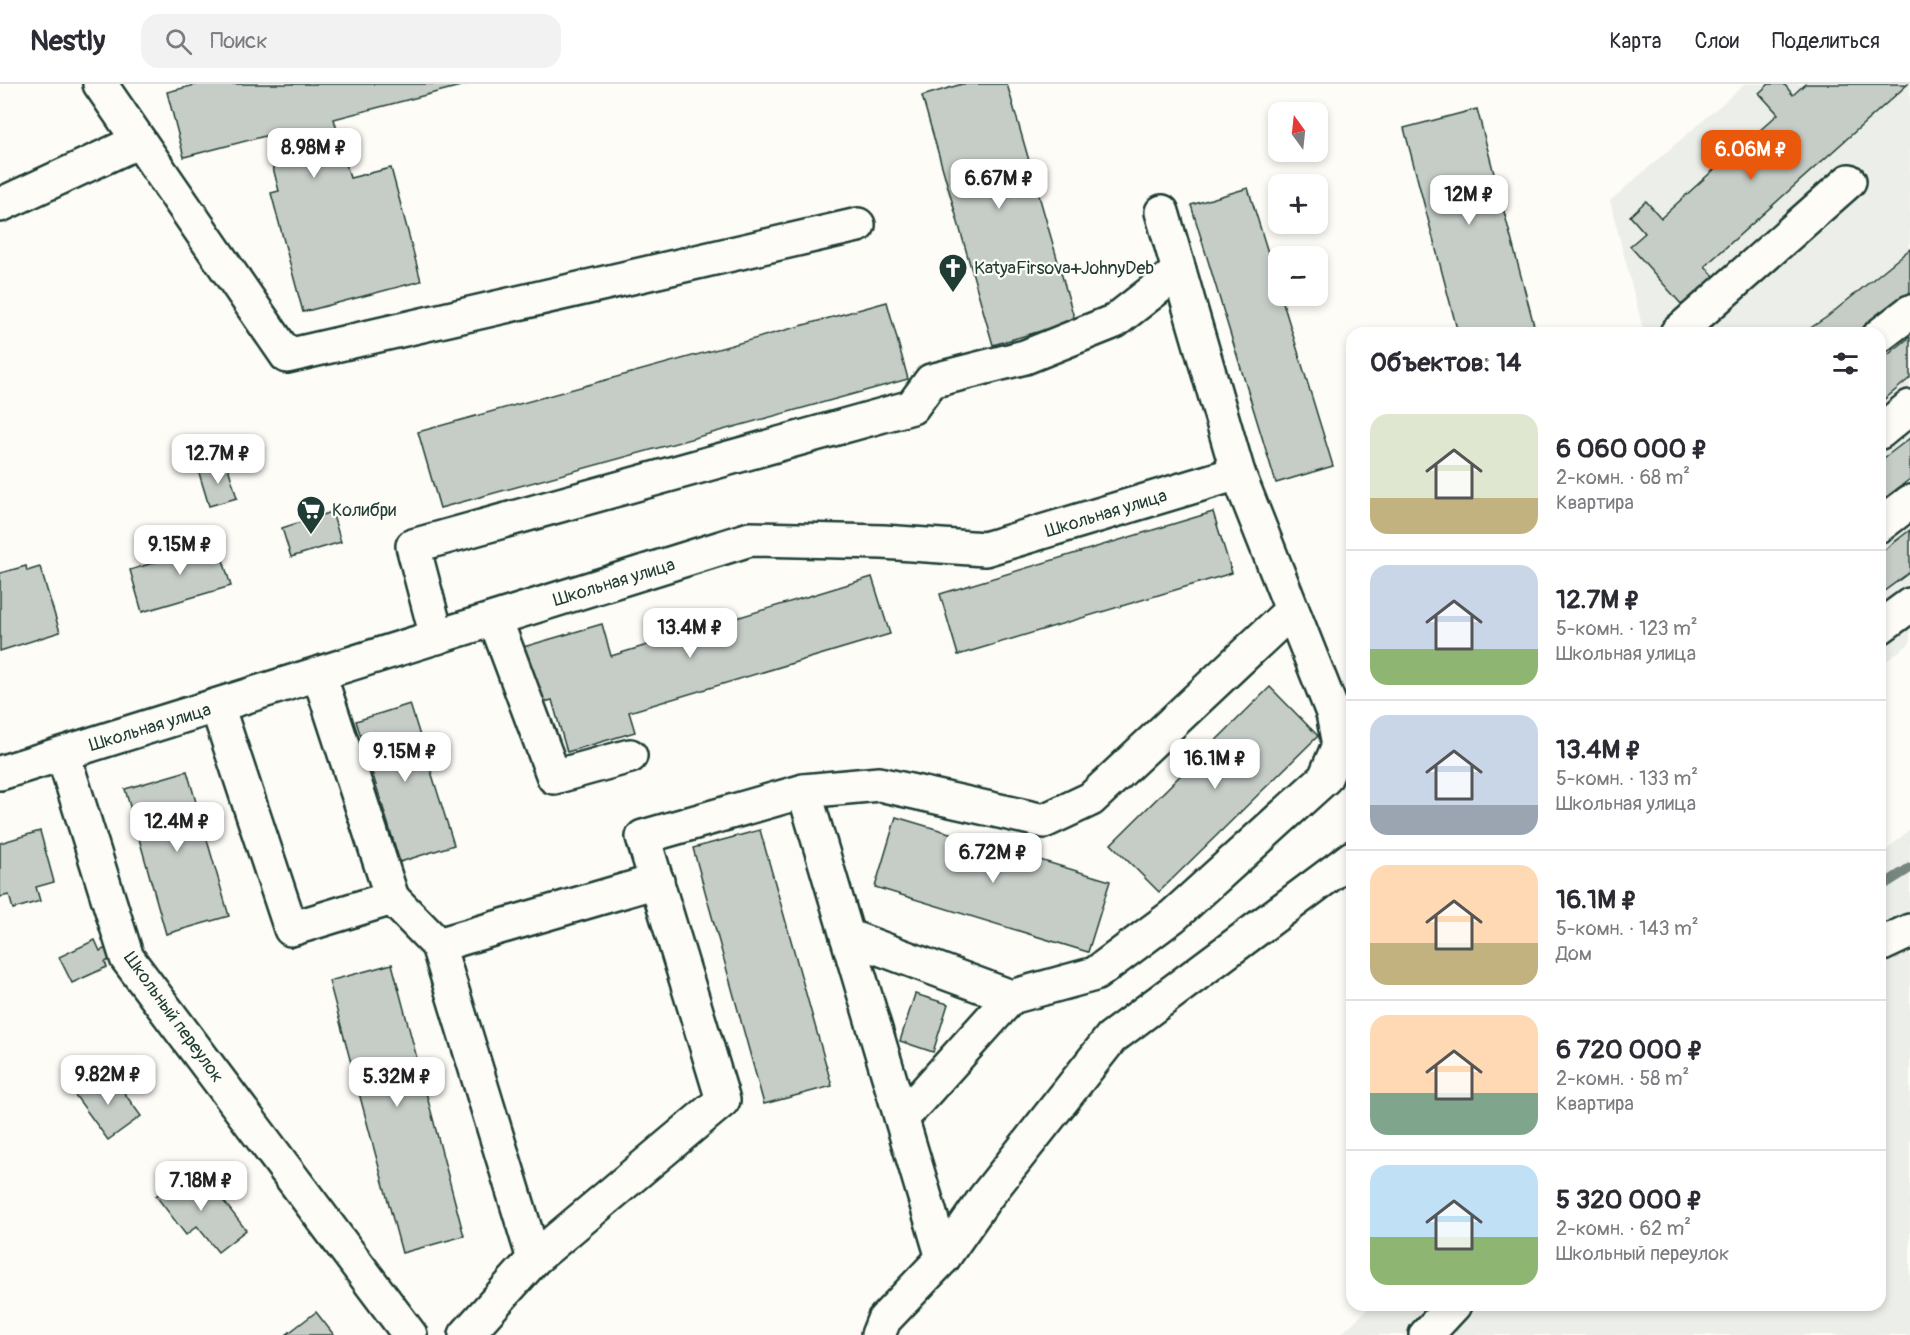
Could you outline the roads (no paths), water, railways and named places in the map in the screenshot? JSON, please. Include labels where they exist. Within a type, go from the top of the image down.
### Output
[{"type":"street","points":[[100,84],[287,357],[858,225]]},
{"type":"street","points":[[0,205],[139,141]]},
{"type":"street","points":[[1684,327],[1850,181]]},
{"type":"street","points":[[902,1118],[1011,997],[1095,974],[1173,916],[1325,778],[1339,745],[1333,713],[1238,472],[1162,213]]},
{"type":"street","points":[[437,637],[413,546],[912,407],[931,381],[1025,357],[1114,321],[1179,271]]},
{"type":"street","points":[[1886,330],[1910,312]]},
{"type":"street","points":[[1886,427],[1910,407]]},
{"type":"street","name":"Школьная улица","points":[[0,773],[750,540],[883,542],[985,549],[1238,472]]},
{"type":"street","points":[[1886,520],[1910,502]]},
{"type":"street","points":[[1886,623],[1910,605]]},
{"type":"street","points":[[466,1335],[534,1259],[723,1100],[643,837],[804,791],[879,784],[1044,821],[1091,799],[1293,610]]},
{"type":"street","points":[[495,619],[554,777],[630,756]]},
{"type":"street","points":[[319,674],[392,897],[438,945],[534,1259]]},
{"type":"street","points":[[217,706],[291,928],[392,897]]},
{"type":"street","name":"Школьный переулок","points":[[63,754],[127,958],[410,1335]]},
{"type":"street","points":[[804,791],[942,1258]]},
{"type":"street","points":[[878,1335],[884,1320],[942,1258],[985,1198],[1111,1038],[1346,862]]},
{"type":"street","points":[[438,945],[657,881]]},
{"type":"street","points":[[1886,942],[1910,931]]},
{"type":"street","points":[[847,936],[1011,997]]},
{"type":"street","points":[[1426,1335],[1448,1311]]},
{"type":"waterway","points":[[1886,883],[1910,868]]},
{"type":"place","name":"KatyaFirsova+JohnyDeb","points":[[953,294]]},
{"type":"place","name":"Колибри","points":[[311,536]]}]
